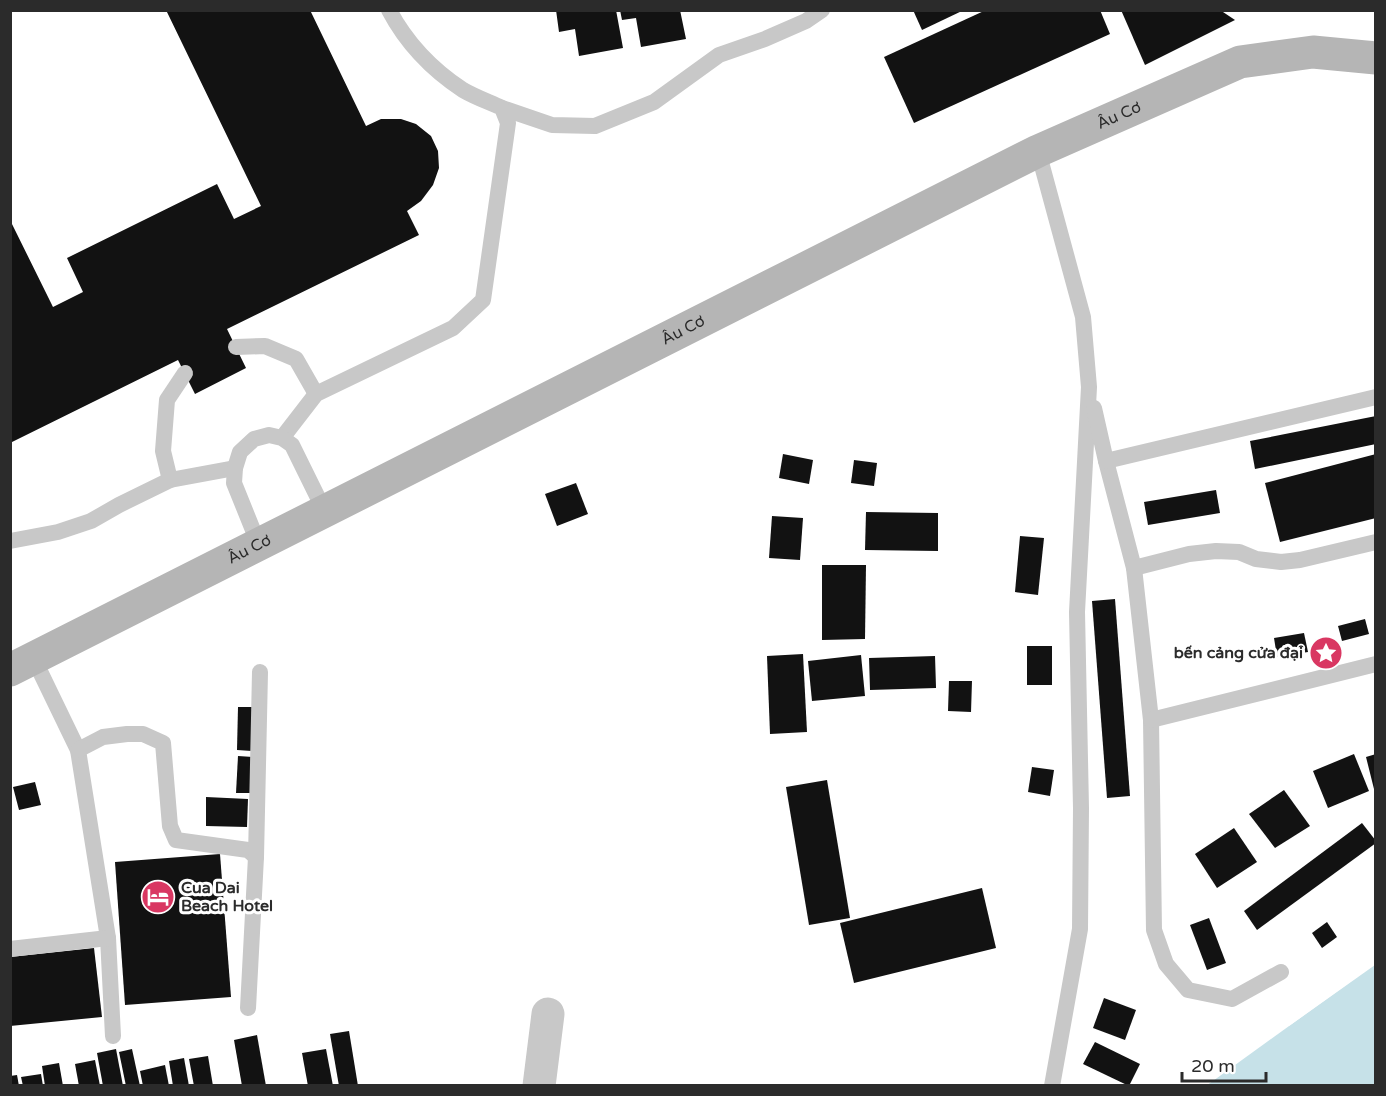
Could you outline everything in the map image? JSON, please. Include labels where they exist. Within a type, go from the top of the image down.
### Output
[{"type":"main road","name":"Âu Cơ","points":[[22,664],[1038,151],[1240,62],[1313,52],[1376,58]]},
{"type":"street","points":[[539,1086],[548,1014]]},
{"type":"lane","points":[[389,10],[399,29],[427,63],[464,91],[502,108],[552,125],[595,126],[654,102],[719,55],[765,39],[806,21],[822,10]]},
{"type":"lane","points":[[282,438],[316,394],[453,328],[483,300],[508,123],[502,108]]},
{"type":"lane","points":[[1038,151],[1083,316],[1089,387],[1077,612],[1081,808],[1080,929],[1052,1086]]},
{"type":"lane","points":[[237,347],[265,346],[296,359],[316,394]]},
{"type":"lane","points":[[170,480],[163,452],[167,400],[185,373]]},
{"type":"lane","points":[[1089,387],[1134,568],[1151,720],[1154,930],[1166,964],[1188,990],[1232,999],[1281,972]]},
{"type":"lane","points":[[1106,460],[1376,397]]},
{"type":"lane","points":[[259,545],[234,483],[235,468],[240,452],[254,439],[269,435],[282,438],[292,445],[324,510]]},
{"type":"lane","points":[[10,541],[58,532],[91,521],[170,480],[235,468]]},
{"type":"lane","points":[[1134,568],[1189,554],[1216,551],[1239,552],[1256,559],[1281,562],[1300,560],[1376,542]]},
{"type":"lane","points":[[22,664],[78,750],[108,938],[113,1036]]},
{"type":"lane","points":[[1151,720],[1376,664]]},
{"type":"lane","points":[[248,1008],[256,857],[260,672]]},
{"type":"lane","points":[[78,750],[103,737],[127,734],[143,734],[162,743],[170,826],[176,840],[248,850],[256,857]]},
{"type":"lane","points":[[10,950],[108,938]]},
{"type":"water","points":[[1375,964],[1375,1085],[1206,1086]]},
{"type":"pier","points":[[1376,961],[1375,965],[1289,1026],[1287,1024]]},
{"type":"building","points":[[166,10],[310,10],[366,126],[381,119],[401,119],[416,124],[431,136],[438,151],[439,168],[433,185],[421,201],[407,211],[419,235],[227,329],[246,368],[195,394],[178,360],[10,443],[10,220],[53,307],[83,292],[67,258],[217,184],[234,219],[261,206]]},
{"type":"building","points":[[556,10],[616,10],[623,48],[579,56],[575,29],[559,32]]},
{"type":"building","points":[[620,10],[680,10],[686,39],[641,47],[636,18],[622,20]]},
{"type":"building","points":[[913,10],[964,10],[922,30]]},
{"type":"building","points":[[986,10],[1100,10],[1110,34],[914,123],[884,57]]},
{"type":"building","points":[[1121,10],[1220,10],[1235,20],[1145,65]]},
{"type":"building","points":[[1376,416],[1376,444],[1255,469],[1250,441]]},
{"type":"building","points":[[783,454],[813,460],[809,484],[779,478]]},
{"type":"building","points":[[1376,454],[1376,518],[1280,542],[1265,483]]},
{"type":"building","points":[[854,460],[877,463],[874,486],[851,483]]},
{"type":"building","points":[[576,483],[588,514],[557,526],[545,494]]},
{"type":"building","points":[[1216,490],[1220,513],[1148,525],[1144,502]]},
{"type":"building","points":[[866,512],[938,513],[938,551],[865,550]]},
{"type":"building","points":[[772,516],[803,518],[800,560],[769,558]]},
{"type":"building","points":[[1020,536],[1044,538],[1038,595],[1015,592]]},
{"type":"building","points":[[822,565],[866,565],[865,639],[822,640]]},
{"type":"building","points":[[1115,599],[1130,796],[1107,798],[1092,601]]},
{"type":"building","points":[[1365,619],[1369,634],[1342,641],[1338,626]]},
{"type":"building","points":[[1304,633],[1308,652],[1277,657],[1274,638]]},
{"type":"building","points":[[1027,646],[1052,646],[1052,685],[1027,685]]},
{"type":"building","points":[[803,654],[807,732],[770,734],[767,656]]},
{"type":"building","points":[[861,655],[865,696],[812,701],[808,661]]},
{"type":"building","points":[[935,656],[936,688],[870,690],[869,658]]},
{"type":"building","points":[[949,681],[972,681],[971,712],[948,711]]},
{"type":"building","points":[[238,707],[253,707],[252,751],[237,750]]},
{"type":"building","points":[[1354,754],[1369,791],[1328,808],[1313,771]]},
{"type":"building","points":[[1376,754],[1376,793],[1375,793],[1366,757]]},
{"type":"building","points":[[238,756],[253,757],[251,793],[236,793]]},
{"type":"building","points":[[1032,767],[1054,770],[1050,796],[1028,792]]},
{"type":"building","points":[[827,780],[850,918],[809,925],[786,787]]},
{"type":"building","points":[[35,782],[41,805],[19,810],[13,787]]},
{"type":"building","points":[[1284,790],[1310,826],[1275,848],[1249,814]]},
{"type":"building","points":[[206,797],[248,799],[247,827],[206,826]]},
{"type":"building","points":[[1362,823],[1376,843],[1257,930],[1244,911]]},
{"type":"building","points":[[1234,828],[1257,862],[1217,888],[1195,854]]},
{"type":"building","points":[[220,854],[231,997],[125,1005],[115,862]]},
{"type":"building","points":[[982,888],[996,948],[854,983],[840,923]]},
{"type":"building","points":[[1209,918],[1226,963],[1207,970],[1190,925]]},
{"type":"building","points":[[1327,922],[1337,937],[1322,948],[1312,933]]},
{"type":"building","points":[[94,948],[102,1017],[10,1026],[10,957]]},
{"type":"building","points":[[1104,998],[1136,1010],[1125,1040],[1093,1028]]},
{"type":"building","points":[[349,1031],[358,1086],[339,1086],[330,1034]]},
{"type":"building","points":[[257,1035],[266,1086],[242,1086],[234,1040]]},
{"type":"building","points":[[1095,1042],[1140,1064],[1129,1086],[1083,1064]]},
{"type":"building","points":[[116,1049],[123,1086],[103,1086],[97,1053]]},
{"type":"building","points":[[132,1049],[140,1086],[126,1086],[119,1052]]},
{"type":"building","points":[[326,1049],[333,1086],[308,1086],[302,1053]]},
{"type":"building","points":[[208,1056],[213,1086],[194,1086],[189,1059]]},
{"type":"building","points":[[184,1058],[189,1086],[173,1086],[169,1061]]},
{"type":"building","points":[[95,1060],[100,1086],[79,1086],[75,1064]]},
{"type":"building","points":[[59,1063],[63,1086],[45,1086],[42,1066]]},
{"type":"building","points":[[165,1065],[169,1086],[143,1086],[140,1071]]},
{"type":"building","points":[[41,1074],[43,1086],[23,1086],[21,1077]]},
{"type":"building","points":[[17,1075],[19,1086],[10,1086],[10,1076]]},
{"type":"place","name":"bến cảng cửa đại","points":[[1326,653]]},
{"type":"place","name":"Cua Dai Beach Hotel","points":[[158,897]]}]
